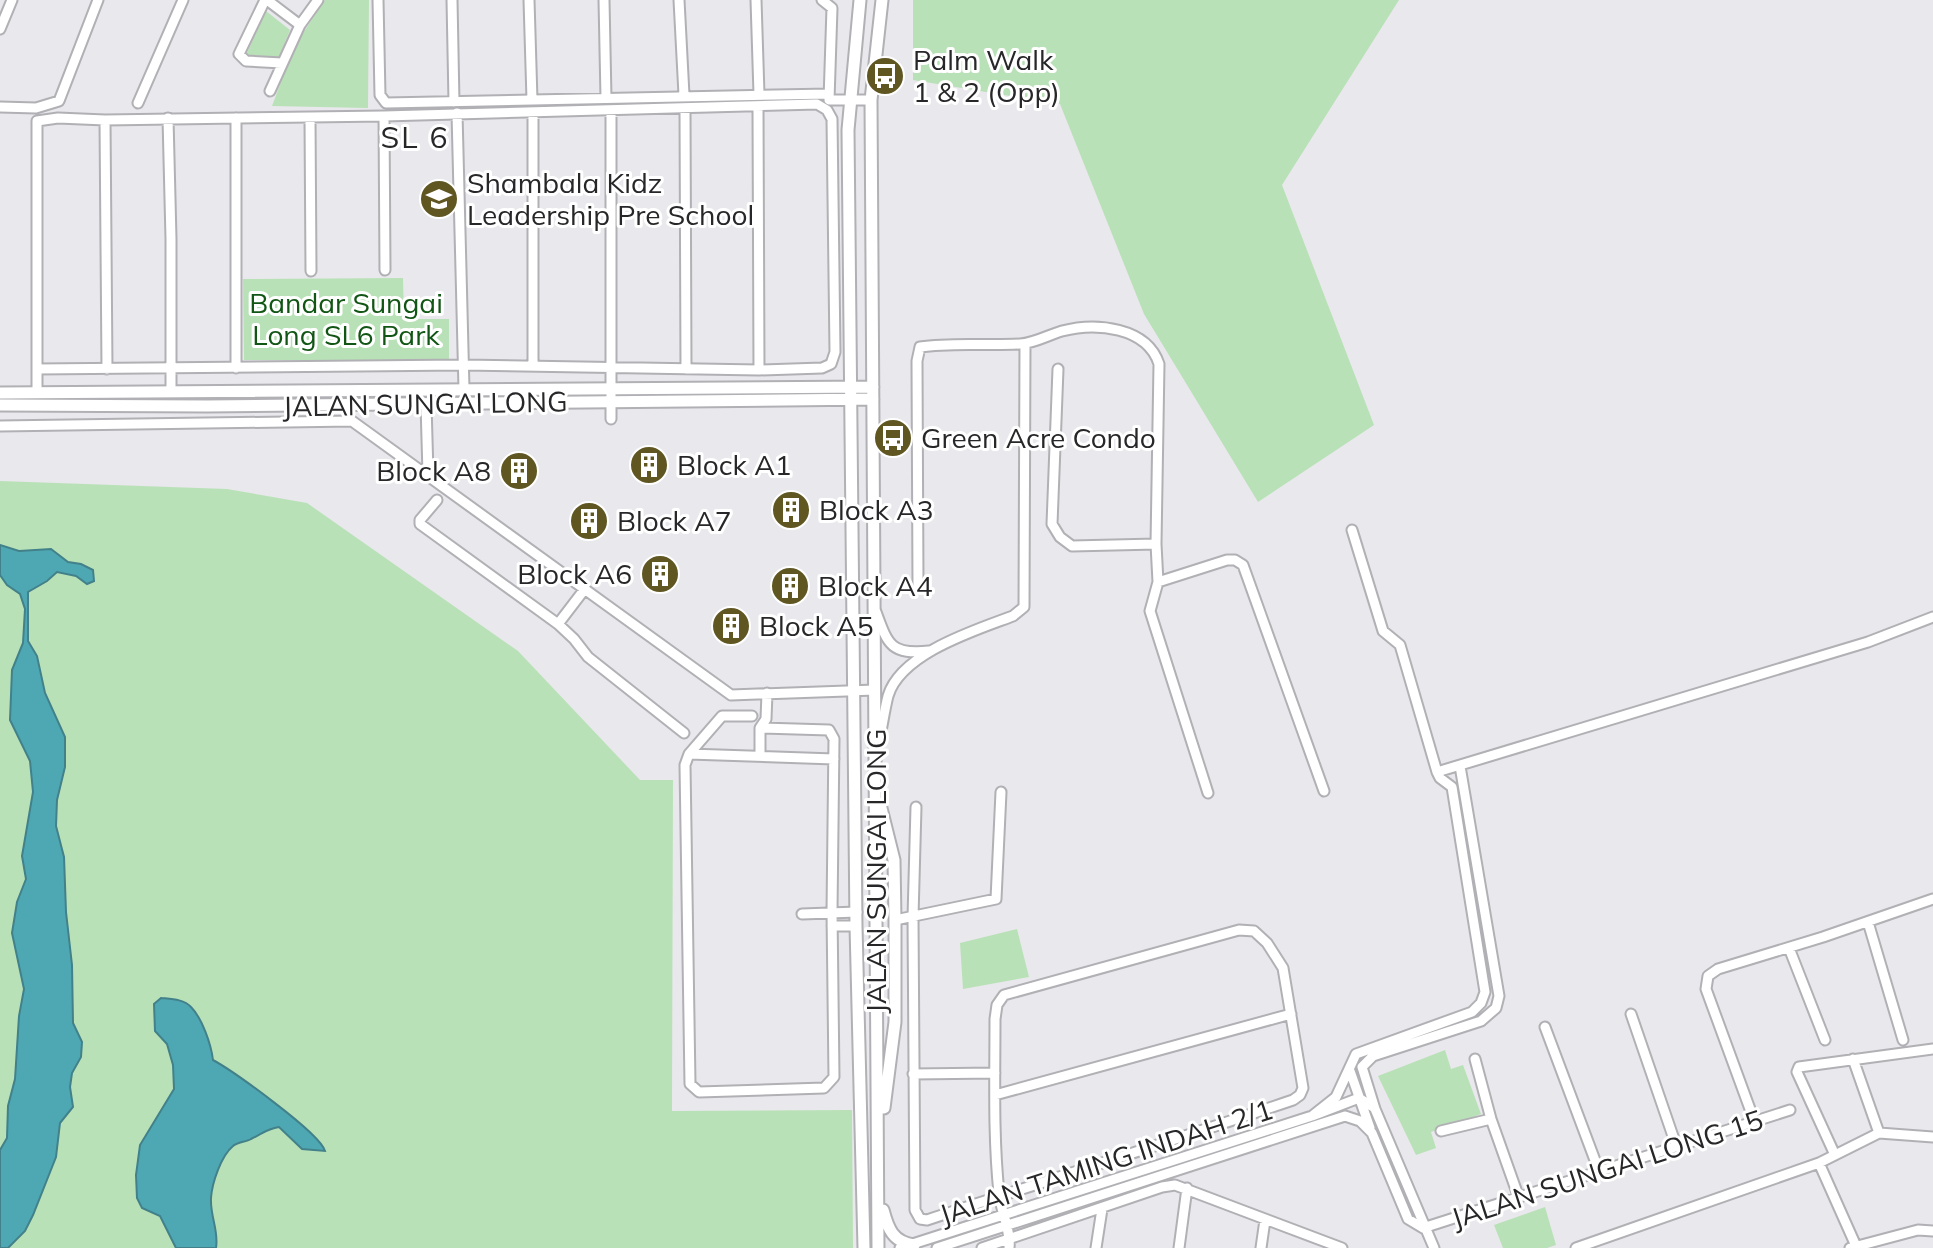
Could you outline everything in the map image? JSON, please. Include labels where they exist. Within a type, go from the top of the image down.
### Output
[{"type":"street","points":[[0,29],[12,0]]},
{"type":"street","points":[[0,107],[36,108],[59,101],[98,0]]},
{"type":"street","points":[[138,103],[183,0]]},
{"type":"street","points":[[282,63],[246,61],[239,54],[266,0],[300,25]]},
{"type":"street","points":[[270,91],[300,25],[318,0]]},
{"type":"street","points":[[378,0],[383,100],[390,103],[829,94]]},
{"type":"street","points":[[452,0],[454,102]]},
{"type":"street","points":[[529,0],[532,100]]},
{"type":"street","points":[[604,0],[606,98]]},
{"type":"street","points":[[679,0],[684,95]]},
{"type":"street","points":[[756,0],[759,94]]},
{"type":"street","points":[[822,0],[832,8],[829,100],[871,100]]},
{"type":"street","name":"JALAN SUNGAI LONG","points":[[859,1],[849,99],[856,926],[864,1246]]},
{"type":"street","name":"JALAN SUNGAI LONG","points":[[878,1248],[871,100],[880,3]]},
{"type":"street","points":[[37,369],[463,365],[759,370],[822,368],[831,364],[835,352],[832,119],[827,110],[817,104],[611,112],[105,120],[58,118],[37,121],[37,369],[37,392]]},
{"type":"street","points":[[685,108],[686,369]]},
{"type":"street","points":[[758,108],[759,370]]},
{"type":"street","points":[[533,112],[533,366]]},
{"type":"street","points":[[611,112],[611,419]]},
{"type":"street","points":[[457,113],[464,389]]},
{"type":"street","points":[[384,116],[385,270]]},
{"type":"street","points":[[310,117],[311,271]]},
{"type":"street","points":[[168,118],[171,391]]},
{"type":"street","points":[[236,118],[236,368]]},
{"type":"street","points":[[105,120],[107,369]]},
{"type":"street","points":[[851,319],[872,318]]},
{"type":"street","points":[[918,586],[917,361],[920,347],[1025,344],[1063,331],[1087,327],[1128,333],[1141,339],[1155,350],[1159,364],[1158,582],[1150,611],[1208,793]]},
{"type":"street","points":[[874,609],[888,643],[897,650],[911,653],[932,650],[1013,616],[1024,607],[1025,344]]},
{"type":"street","points":[[1058,369],[1052,524],[1060,537],[1072,546],[1156,544]]},
{"type":"street","name":"JALAN SUNGAI LONG","points":[[0,393],[851,386],[873,393]]},
{"type":"street","name":"JALAN SUNGAI LONG","points":[[0,405],[851,399],[873,393]]},
{"type":"street","points":[[426,404],[428,474]]},
{"type":"street","points":[[0,426],[352,421],[731,695],[875,690]]},
{"type":"street","points":[[437,500],[420,524],[558,624],[588,657],[684,733]]},
{"type":"street","points":[[1312,1116],[1332,1102],[1350,1071],[1352,1059],[1361,1051],[1472,1012],[1481,1003],[1485,992],[1452,787],[1437,772],[1400,645],[1383,631],[1352,530]]},
{"type":"street","points":[[1158,582],[1227,560],[1243,565],[1324,791]]},
{"type":"street","points":[[558,624],[584,590]]},
{"type":"street","points":[[1437,772],[1882,638],[1933,617]]},
{"type":"street","points":[[875,754],[889,694],[900,675],[932,650]]},
{"type":"street","points":[[760,755],[760,728],[766,719],[767,693]]},
{"type":"street","points":[[754,694],[752,716],[760,728]]},
{"type":"street","points":[[752,716],[722,716],[689,754],[685,765],[690,1084],[699,1092],[824,1088],[834,1077],[834,739],[829,730],[760,728]]},
{"type":"street","points":[[689,754],[834,759]]},
{"type":"street","points":[[1423,1228],[1408,1219],[1372,1133],[1364,1099],[1362,1067],[1367,1059],[1481,1021],[1496,1008],[1499,996],[1460,766]]},
{"type":"street","points":[[876,790],[894,860],[895,920],[895,1022],[878,1148]]},
{"type":"street","points":[[895,920],[996,899],[1001,792]]},
{"type":"street","points":[[916,807],[913,1074],[995,1073]]},
{"type":"street","points":[[1754,1120],[1706,989],[1708,976],[1718,969],[1933,899]]},
{"type":"street","points":[[802,914],[857,912]]},
{"type":"street","points":[[1868,922],[1903,1040]]},
{"type":"street","points":[[832,926],[856,926]]},
{"type":"street","points":[[995,1095],[1291,1014],[1283,968],[1267,943],[1254,931],[1239,930],[1004,995],[997,1005],[995,1095],[999,1197],[1010,1244]]},
{"type":"street","points":[[1789,948],[1825,1040]]},
{"type":"street","name":"JALAN TAMING INDAH 2/1","points":[[913,1074],[915,1210],[920,1219],[927,1220],[1293,1100],[1303,1088],[1291,1014]]},
{"type":"street","points":[[1631,1014],[1676,1145]]},
{"type":"street","points":[[1545,1027],[1599,1171]]},
{"type":"street","points":[[1835,1155],[1797,1070],[1804,1065],[1933,1049]]},
{"type":"street","points":[[1475,1059],[1491,1119],[1519,1198]]},
{"type":"street","points":[[1853,1059],[1879,1133]]},
{"type":"street","points":[[1350,1071],[1364,1099],[1375,1109],[1434,1248]]},
{"type":"street","points":[[937,1248],[1005,1221],[1364,1099]]},
{"type":"street","points":[[900,1248],[1005,1221],[1345,1116],[1364,1099]]},
{"type":"street","name":"JALAN SUNGAI LONG 15","points":[[1423,1228],[1790,1110]]},
{"type":"street","points":[[1345,1116],[1360,1121],[1372,1133]]},
{"type":"street","points":[[1441,1131],[1491,1119]]},
{"type":"street","points":[[1576,1248],[1819,1163],[1879,1133],[1933,1137]]},
{"type":"street","points":[[1819,1163],[1853,1247],[1876,1245],[1918,1230],[1933,1231]]},
{"type":"street","points":[[982,1248],[1010,1244],[1162,1187],[1175,1185],[1342,1248]]},
{"type":"street","points":[[1179,1248],[1187,1188]]},
{"type":"street","points":[[879,1194],[892,1235],[901,1243],[914,1245]]},
{"type":"street","points":[[1096,1248],[1102,1209]]},
{"type":"street","points":[[1261,1248],[1265,1220]]},
{"type":"green space","points":[[325,0],[369,0],[368,108],[272,106],[295,45]]},
{"type":"green space","points":[[913,0],[1399,0],[1282,185],[1374,425],[1258,502],[1144,314],[1060,104],[913,80]]},
{"type":"green space","points":[[266,11],[290,30],[279,57],[246,55]]},
{"type":"green space","name":"Bandar Sungai Long SL6 Park","points":[[403,278],[404,319],[449,319],[449,361],[244,360],[243,279]]},
{"type":"green space","points":[[0,481],[227,489],[307,503],[518,651],[640,780],[673,780],[672,1111],[852,1110],[853,1248],[0,1248]]},
{"type":"green space","points":[[1017,929],[1029,977],[963,989],[960,943]]},
{"type":"green space","points":[[1445,1050],[1451,1069],[1463,1065],[1481,1114],[1431,1132],[1436,1148],[1416,1155],[1378,1076]]},
{"type":"green space","points":[[1545,1207],[1556,1245],[1547,1248],[1503,1248],[1494,1225]]},
{"type":"water","points":[[0,545],[19,551],[51,549],[68,562],[93,570],[94,581],[87,584],[76,576],[57,572],[28,592],[28,641],[37,656],[45,693],[65,737],[65,767],[57,800],[56,826],[64,857],[73,1023],[82,1042],[81,1057],[72,1073],[70,1087],[73,1107],[60,1123],[56,1157],[25,1231],[8,1248],[0,1248],[0,1150],[7,1138],[8,1106],[15,1079],[24,989],[12,933],[17,902],[26,879],[22,856],[33,792],[30,761],[10,720],[12,670],[23,643],[25,609],[20,594],[7,585],[0,575]]},
{"type":"water","points":[[161,998],[188,1004],[199,1018],[213,1060],[293,1117],[320,1142],[325,1151],[302,1149],[279,1127],[233,1146],[221,1163],[212,1192],[216,1248],[176,1248],[160,1216],[142,1208],[137,1198],[140,1145],[174,1089],[173,1065],[167,1044],[155,1031],[154,1004]]},
{"type":"place","name":"Palm Walk 1 & 2 (Opp)","points":[[885,76]]},
{"type":"place","name":"Shambala Kidz Leadership Pre School","points":[[439,199]]},
{"type":"place","name":"Green Acre Condo","points":[[893,438]]},
{"type":"place","name":"Block A1","points":[[649,465]]},
{"type":"place","name":"Block A8","points":[[519,471]]},
{"type":"place","name":"Block A3","points":[[791,510]]},
{"type":"place","name":"Block A7","points":[[589,521]]},
{"type":"place","name":"Block A6","points":[[660,574]]},
{"type":"place","name":"Block A4","points":[[790,586]]},
{"type":"place","name":"Block A5","points":[[731,626]]},
{"type":"district","name":"SL 6","points":[[415,138]]}]
